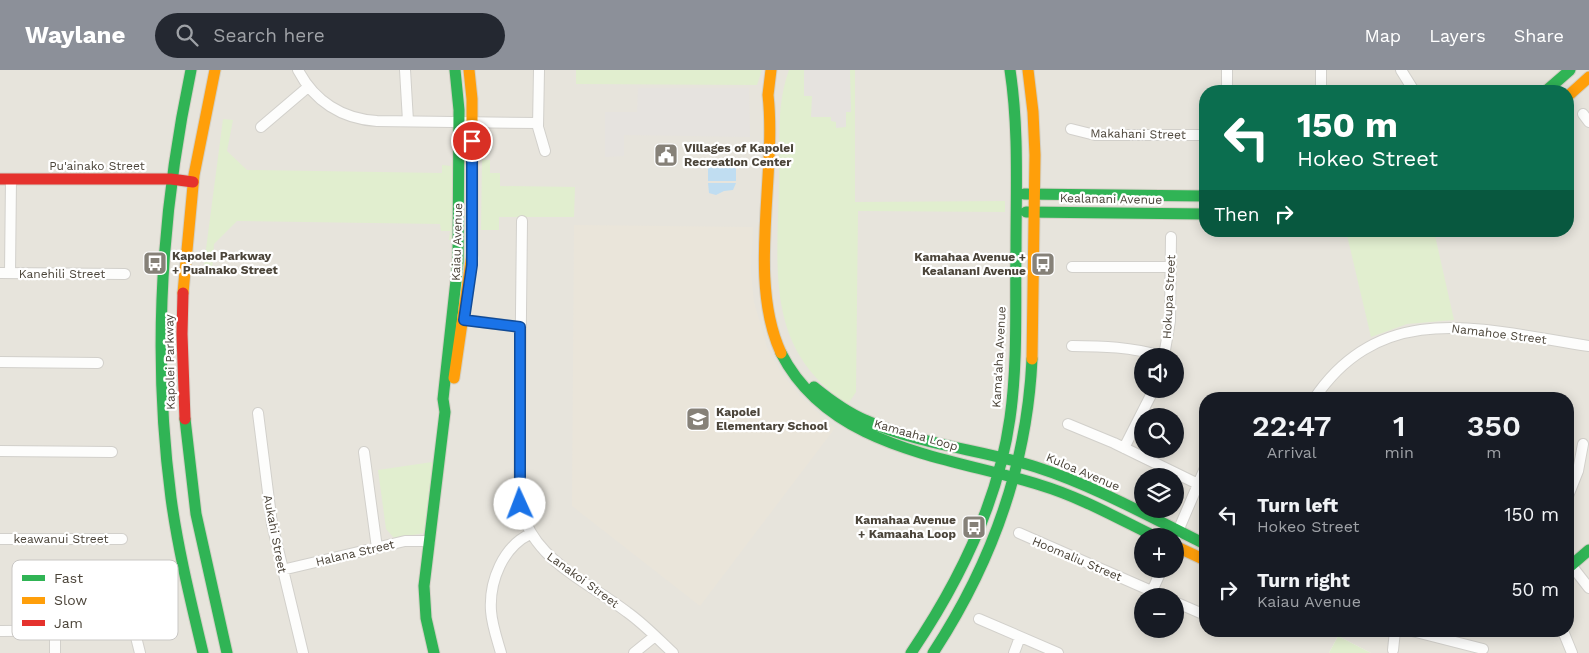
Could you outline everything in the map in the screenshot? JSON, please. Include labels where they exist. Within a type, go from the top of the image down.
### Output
[{"type":"street","name":"Kapolei Parkway","points":[[191,70],[170,180],[160,304],[162,420],[177,536],[203,653]]},
{"type":"street","name":"Kapolei Parkway","points":[[214,70],[193,182],[182,304],[185,419],[199,532],[226,653]]},
{"type":"street","points":[[298,70],[308,87],[329,106],[347,116],[367,120],[538,123]]},
{"type":"street","points":[[405,70],[408,121]]},
{"type":"street","name":"Kaiau Avenue","points":[[456,70],[459,121],[458,319]]},
{"type":"street","name":"Kaiau Avenue","points":[[434,653],[424,597],[445,412],[443,399],[472,254],[472,122],[469,70]]},
{"type":"street","points":[[539,70],[538,123],[540,138],[545,151]]},
{"type":"street","name":"Kamaaha Loop","points":[[772,70],[769,102],[766,286],[776,343],[790,369],[815,400],[855,430],[878,440],[998,472]]},
{"type":"street","name":"Kamaaha Loop","points":[[769,102],[780,70]]},
{"type":"street","name":"Kama'aha Avenue","points":[[911,653],[960,575],[975,539],[998,472],[1010,417],[1015,370],[1017,129],[1010,70]]},
{"type":"street","points":[[933,653],[976,583],[995,538],[1019,463],[1028,420],[1032,370],[1034,128],[1028,70]]},
{"type":"street","points":[[1227,70],[1227,85]]},
{"type":"street","points":[[1321,70],[1321,85]]},
{"type":"street","points":[[1401,70],[1410,85]]},
{"type":"street","points":[[1553,85],[1570,70]]},
{"type":"street","points":[[1574,91],[1589,77]]},
{"type":"street","points":[[261,127],[308,87]]},
{"type":"street","name":"Makahani Street","points":[[1071,129],[1096,135],[1199,136]]},
{"type":"street","name":"Pu'ainako Street","points":[[5,179],[170,180],[193,182]]},
{"type":"street","points":[[5,179],[5,273]]},
{"type":"street","name":"Kealanani Avenue","points":[[1016,194],[1199,196]]},
{"type":"street","name":"Kealanani Avenue","points":[[1016,212],[1199,214]]},
{"type":"street","name":"Lanakoi Street","points":[[522,221],[519,495],[522,513],[530,534],[550,558],[628,612],[673,653]]},
{"type":"street","name":"Hokupa Street","points":[[1165,348],[1170,321],[1171,236]]},
{"type":"street","points":[[1072,266],[1171,267]]},
{"type":"street","name":"Kanehili Street","points":[[5,273],[125,274]]},
{"type":"street","name":"Kamaaha Loop","points":[[770,314],[789,352],[804,376],[824,396],[846,411],[882,428],[1002,459]]},
{"type":"street","points":[[458,319],[520,327]]},
{"type":"street","name":"Namahoe Street","points":[[1319,392],[1332,375],[1357,354],[1382,340],[1408,331],[1451,327],[1589,346]]},
{"type":"street","points":[[1072,346],[1124,347],[1134,349]]},
{"type":"street","points":[[0,362],[98,363]]},
{"type":"street","points":[[1124,448],[1149,398]]},
{"type":"street","name":"Aukahi Street","points":[[258,413],[266,487],[282,570],[302,653]]},
{"type":"street","points":[[1068,424],[1124,448],[1198,484],[1180,528]]},
{"type":"street","points":[[1574,481],[1578,471],[1583,444]]},
{"type":"street","points":[[0,450],[112,452]]},
{"type":"street","points":[[364,452],[377,548]]},
{"type":"street","name":"Kuloa Avenue","points":[[1002,459],[1073,481],[1165,528]]},
{"type":"street","points":[[998,472],[1067,495],[1137,528]]},
{"type":"street","name":"Hoomaliu Street","points":[[1019,533],[1145,588]]},
{"type":"street","points":[[501,653],[492,619],[493,586],[500,566],[508,553],[516,543],[530,534]]},
{"type":"street","name":"Kuloa Avenue","points":[[1184,536],[1199,542]]},
{"type":"street","name":"keawanui Street","points":[[0,539],[122,539]]},
{"type":"street","name":"Halana Street","points":[[282,570],[405,541],[430,541]]},
{"type":"street","points":[[1184,550],[1199,557]]},
{"type":"street","points":[[1574,563],[1589,550]]},
{"type":"street","points":[[1574,572],[1589,588]]},
{"type":"street","points":[[1184,606],[1199,612]]},
{"type":"street","points":[[979,619],[1058,653]]},
{"type":"street","points":[[634,653],[655,636]]},
{"type":"street","points":[[1014,653],[1020,636]]},
{"type":"street","points":[[1393,650],[1394,637]]},
{"type":"street","points":[[1436,637],[1483,649]]},
{"type":"street","points":[[1565,637],[1572,653]]},
{"type":"street","points":[[55,640],[55,653]]},
{"type":"street","points":[[137,640],[140,653]]},
{"type":"shaded area","points":[[0,70],[1589,70],[1589,653],[1371,653],[1340,637],[1574,637],[1574,392],[1199,392],[1199,637],[1337,637],[1329,653],[0,653]]},
{"type":"shaded area","points":[[804,70],[850,70],[851,112],[846,112],[846,127],[836,128],[836,122],[831,121],[831,117],[811,117],[812,96],[804,96]]},
{"type":"shaded area","points":[[638,88],[749,88],[750,137],[624,135],[624,156],[605,157],[605,112],[637,112]]},
{"type":"shaded area","name":"Kapolei Elementary School","points":[[574,225],[753,227],[751,269],[754,302],[767,347],[782,374],[800,396],[835,428],[700,606],[572,506]]},
{"type":"green space","points":[[576,70],[762,70],[757,85],[576,84]]},
{"type":"green space","points":[[789,70],[855,70],[855,202],[1005,201],[1005,212],[858,211],[856,392],[848,404],[821,382],[801,358],[789,332],[781,304],[777,244],[779,124],[782,97]]},
{"type":"green space","points":[[223,119],[233,120],[227,151],[247,170],[442,173],[442,165],[451,166],[452,157],[460,240],[449,240],[450,231],[441,231],[440,224],[237,221],[214,244],[212,272],[203,272]]},
{"type":"green space","points":[[482,160],[490,160],[490,173],[500,173],[500,186],[575,187],[574,217],[499,217],[499,230],[481,230]]},
{"type":"green space","points":[[1347,237],[1435,237],[1454,320],[1407,324],[1371,337]]},
{"type":"green space","points":[[439,461],[425,533],[394,538],[386,529],[378,470]]},
{"type":"green space","points":[[1337,637],[1340,637],[1371,653],[1329,653]]},
{"type":"water","points":[[708,167],[736,167],[736,181],[708,181]]},
{"type":"water","points":[[708,183],[736,183],[733,190],[724,191],[716,195],[709,193]]},
{"type":"traffic: fast","points":[[191,70],[181,123],[166,230],[161,337],[162,390],[171,498],[185,576],[203,653]]},
{"type":"traffic: fast","points":[[434,653],[426,618],[424,586],[445,412],[443,399],[458,262],[459,110],[455,70]]},
{"type":"traffic: fast","points":[[911,653],[945,598],[974,541],[996,481],[1010,418],[1015,354],[1016,181],[1015,114],[1010,70]]},
{"type":"traffic: fast","points":[[1553,85],[1570,70]]},
{"type":"traffic: fast","points":[[1024,194],[1199,196]]},
{"type":"traffic: fast","points":[[1026,212],[1199,214]]},
{"type":"traffic: fast","points":[[781,353],[802,385],[829,410],[860,429],[894,444],[931,456],[1055,490],[1098,508],[1138,528]]},
{"type":"traffic: fast","points":[[933,653],[973,584],[1003,513],[1023,438],[1029,399],[1032,359]]},
{"type":"traffic: fast","points":[[814,387],[832,401],[865,420],[928,441],[1036,467],[1080,483],[1122,502],[1199,541]]},
{"type":"traffic: fast","points":[[185,419],[196,514],[227,653]]},
{"type":"traffic: fast","points":[[1574,563],[1589,550]]},
{"type":"traffic: slow","points":[[183,293],[194,175],[215,70]]},
{"type":"traffic: slow","points":[[454,378],[472,254],[472,99],[469,70]]},
{"type":"traffic: slow","points":[[771,70],[768,95],[770,126],[764,260],[766,293],[771,324],[781,353]]},
{"type":"traffic: slow","points":[[1028,70],[1033,112],[1035,155],[1032,359]]},
{"type":"traffic: slow","points":[[1574,91],[1589,77]]},
{"type":"traffic: slow","points":[[1184,550],[1199,557]]},
{"type":"traffic: jam","points":[[0,179],[171,179],[193,182]]},
{"type":"traffic: jam","points":[[183,293],[182,334],[185,419]]},
{"type":"place","name":"Villages of Kapolei Recreation Center","points":[[666,155]]},
{"type":"place","name":"Kapolei Parkway + Puainako Street","points":[[155,263]]},
{"type":"place","name":"Kamahaa Avenue + Kealanani Avenue","points":[[1043,264]]},
{"type":"place","name":"Kapolei Elementary School","points":[[698,419]]},
{"type":"place","name":"Kamahaa Avenue + Kamaaha Loop","points":[[974,527]]},
{"type":"route","points":[[472,141],[472,265],[464,320],[520,327],[520,504]]}]
